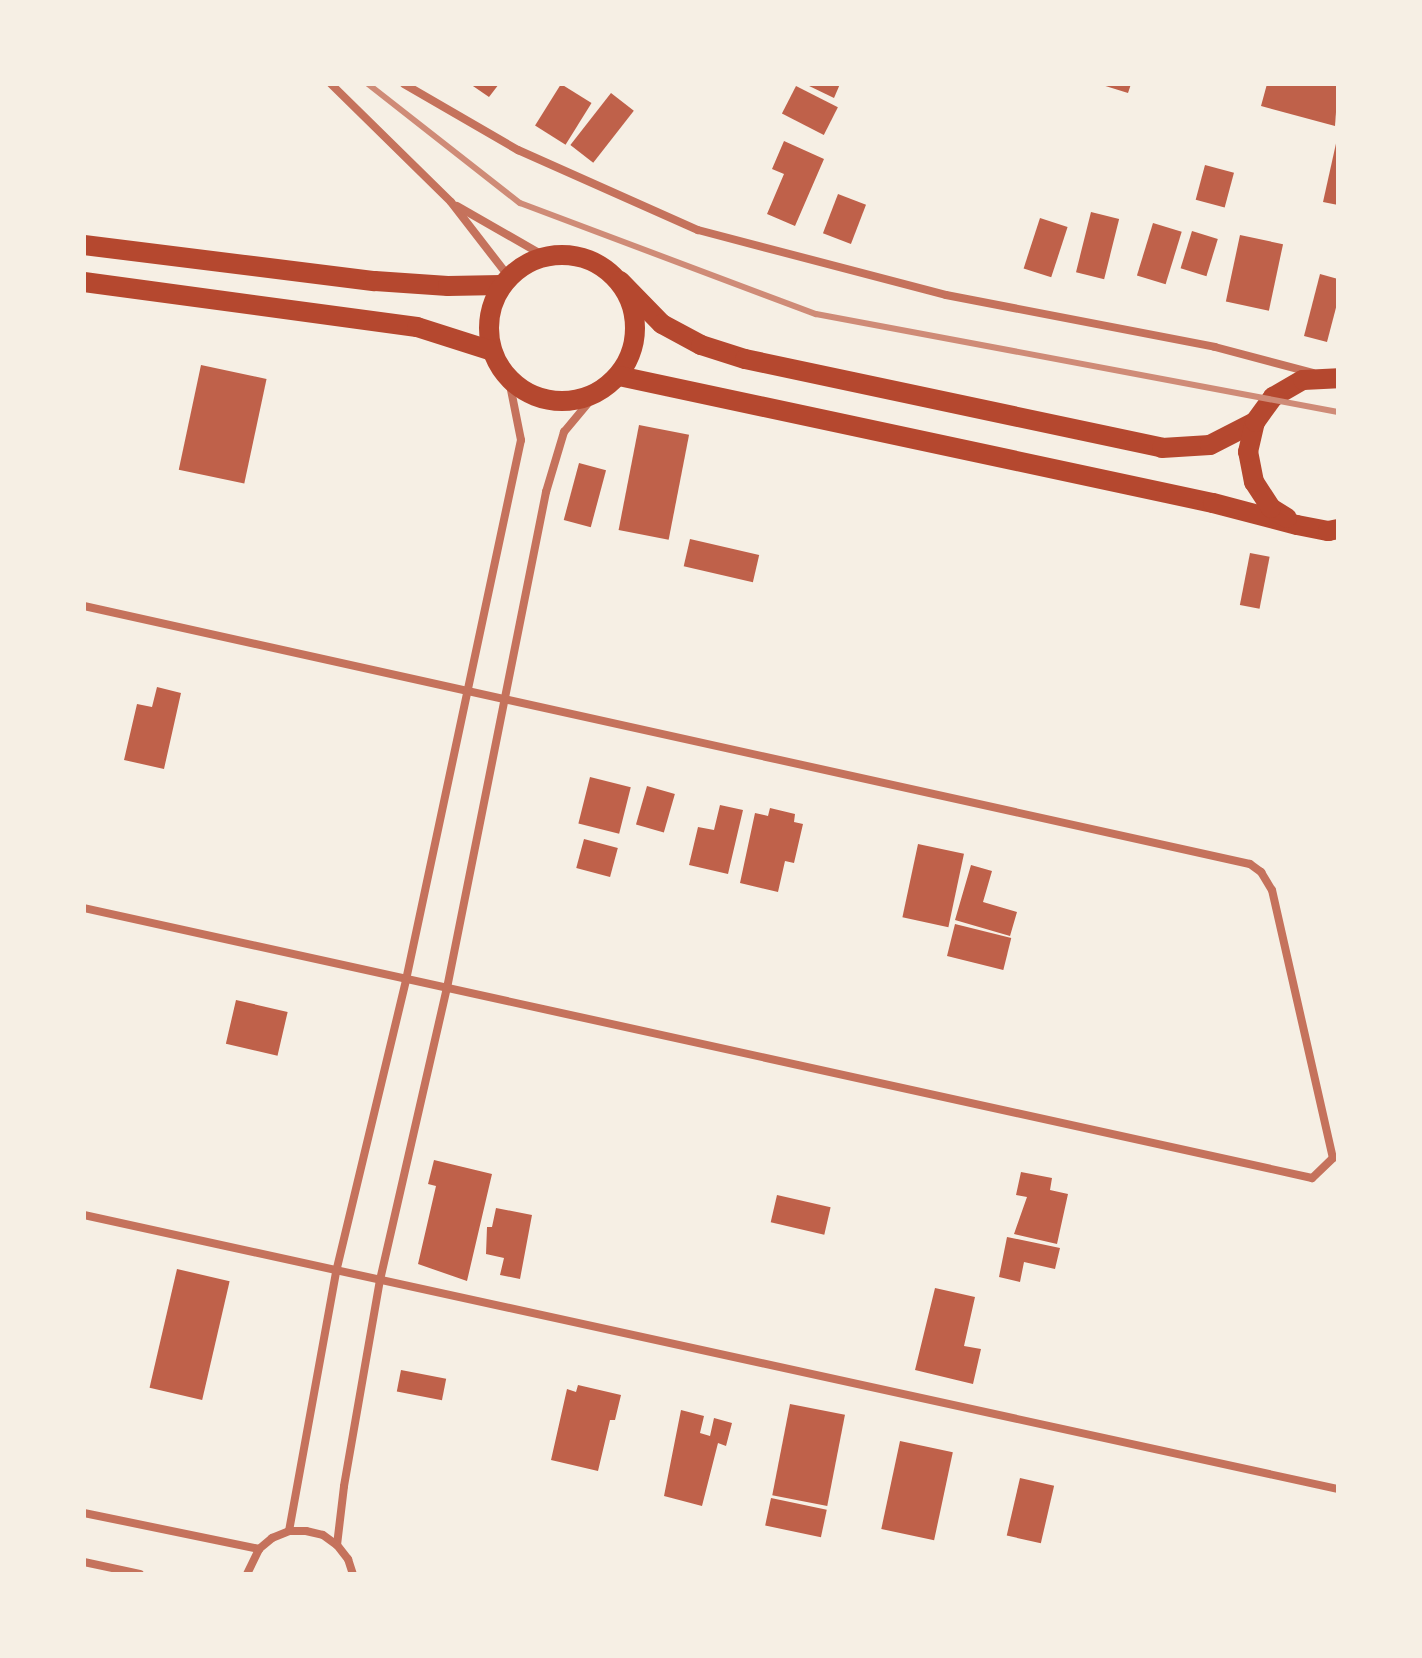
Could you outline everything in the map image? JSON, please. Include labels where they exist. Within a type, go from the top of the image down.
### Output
[{"type":"main road","points":[[84,245],[375,281],[448,286],[505,281]]},
{"type":"main road","points":[[620,281],[635,312],[635,346],[619,376],[594,396],[549,401],[509,380],[492,351],[489,317],[505,281],[527,263],[559,254],[593,260],[620,281],[662,324],[701,345],[745,359],[1162,448],[1210,445],[1255,422]]},
{"type":"main road","points":[[84,282],[417,327],[492,351]]},
{"type":"main road","points":[[619,376],[1213,503],[1297,525],[1328,531],[1338,529]]},
{"type":"main road","points":[[1297,525],[1271,508],[1254,482],[1248,452],[1255,422],[1273,397],[1303,380],[1335,378]]},
{"type":"street","points":[[331,84],[451,202],[505,281]]},
{"type":"street","points":[[404,84],[518,150],[698,230],[946,295],[1215,347],[1335,378]]},
{"type":"street","points":[[451,202],[546,257]]},
{"type":"street","points":[[289,1531],[336,1272],[406,980],[521,440],[509,380]]},
{"type":"street","points":[[337,1545],[344,1486],[380,1280],[447,988],[546,492],[564,432],[594,396]]},
{"type":"street","points":[[84,606],[1250,864],[1261,872],[1272,890],[1333,1158],[1312,1178],[84,908]]},
{"type":"street","points":[[84,1215],[1338,1489]]},
{"type":"street","points":[[84,1513],[259,1549]]},
{"type":"street","points":[[247,1574],[259,1549],[289,1531],[323,1535],[337,1545],[348,1559],[353,1574]]},
{"type":"street","points":[[84,1562],[140,1574]]},
{"type":"building","points":[[470,84],[499,84],[489,97]]},
{"type":"building","points":[[561,84],[592,103],[566,145],[535,126]]},
{"type":"building","points":[[805,84],[840,84],[834,98]]},
{"type":"building","points":[[1099,84],[1131,84],[1128,93]]},
{"type":"building","points":[[1267,84],[1338,84],[1335,126],[1261,106]]},
{"type":"building","points":[[796,86],[838,107],[824,135],[782,114]]},
{"type":"building","points":[[611,93],[634,111],[593,163],[570,145]]},
{"type":"building","points":[[1338,139],[1338,205],[1323,202]]},
{"type":"building","points":[[784,141],[824,159],[795,226],[767,214],[784,174],[772,169]]},
{"type":"building","points":[[1205,165],[1234,173],[1225,208],[1196,200]]},
{"type":"building","points":[[838,194],[866,205],[851,244],[823,233]]},
{"type":"building","points":[[1091,212],[1119,219],[1104,279],[1076,272]]},
{"type":"building","points":[[1040,218],[1068,227],[1051,277],[1024,268]]},
{"type":"building","points":[[1153,223],[1182,232],[1166,284],[1137,276]]},
{"type":"building","points":[[1192,231],[1218,239],[1206,276],[1181,268]]},
{"type":"building","points":[[1240,235],[1283,244],[1269,311],[1226,302]]},
{"type":"building","points":[[1320,274],[1338,279],[1338,300],[1327,342],[1304,336]]},
{"type":"building","points":[[201,365],[267,379],[244,484],[179,470]]},
{"type":"building","points":[[639,425],[689,435],[669,540],[619,530]]},
{"type":"building","points":[[579,463],[606,470],[591,527],[564,520]]},
{"type":"building","points":[[690,539],[759,555],[753,582],[684,566]]},
{"type":"building","points":[[1250,553],[1270,557],[1260,609],[1240,605]]},
{"type":"building","points":[[157,687],[181,693],[164,769],[124,760],[137,704],[152,707]]},
{"type":"building","points":[[590,777],[631,787],[619,834],[578,824]]},
{"type":"building","points":[[647,786],[675,794],[664,832],[636,824]]},
{"type":"building","points":[[720,805],[743,810],[728,874],[689,865],[698,827],[714,830]]},
{"type":"building","points":[[770,808],[795,814],[794,822],[803,824],[794,863],[785,861],[778,892],[740,883],[755,813],[768,816]]},
{"type":"building","points":[[584,839],[618,848],[610,877],[576,868]]},
{"type":"building","points":[[918,844],[964,854],[948,927],[902,917]]},
{"type":"building","points":[[971,865],[992,871],[983,902],[1017,912],[1010,936],[955,920]]},
{"type":"building","points":[[955,924],[1011,938],[1003,970],[947,956]]},
{"type":"building","points":[[236,1000],[288,1012],[278,1056],[226,1044]]},
{"type":"building","points":[[434,1160],[492,1174],[467,1281],[418,1264],[436,1186],[428,1184]]},
{"type":"building","points":[[1021,1172],[1052,1178],[1050,1190],[1068,1194],[1057,1244],[1014,1234],[1027,1197],[1016,1195]]},
{"type":"building","points":[[777,1195],[831,1207],[824,1235],[771,1222]]},
{"type":"building","points":[[496,1208],[532,1215],[520,1279],[500,1275],[504,1258],[486,1254],[487,1227],[492,1227]]},
{"type":"building","points":[[1007,1237],[1060,1248],[1055,1269],[1024,1262],[1020,1282],[999,1277]]},
{"type":"building","points":[[177,1269],[230,1281],[202,1400],[150,1388]]},
{"type":"building","points":[[935,1288],[975,1297],[964,1346],[981,1349],[973,1384],[915,1370]]},
{"type":"building","points":[[401,1370],[446,1379],[442,1400],[397,1392]]},
{"type":"building","points":[[578,1385],[621,1395],[615,1420],[610,1420],[598,1471],[551,1460],[567,1389],[576,1392]]},
{"type":"building","points":[[790,1404],[845,1415],[827,1506],[772,1495]]},
{"type":"building","points":[[681,1410],[704,1416],[700,1433],[710,1436],[714,1418],[732,1423],[726,1446],[718,1443],[702,1506],[664,1496]]},
{"type":"building","points":[[900,1441],[953,1452],[934,1540],[881,1529]]},
{"type":"building","points":[[1020,1478],[1054,1486],[1041,1543],[1007,1535]]},
{"type":"building","points":[[771,1498],[827,1510],[821,1537],[765,1525]]},
{"type":"railway","points":[[368,84],[520,203],[816,314],[1338,412]]}]
